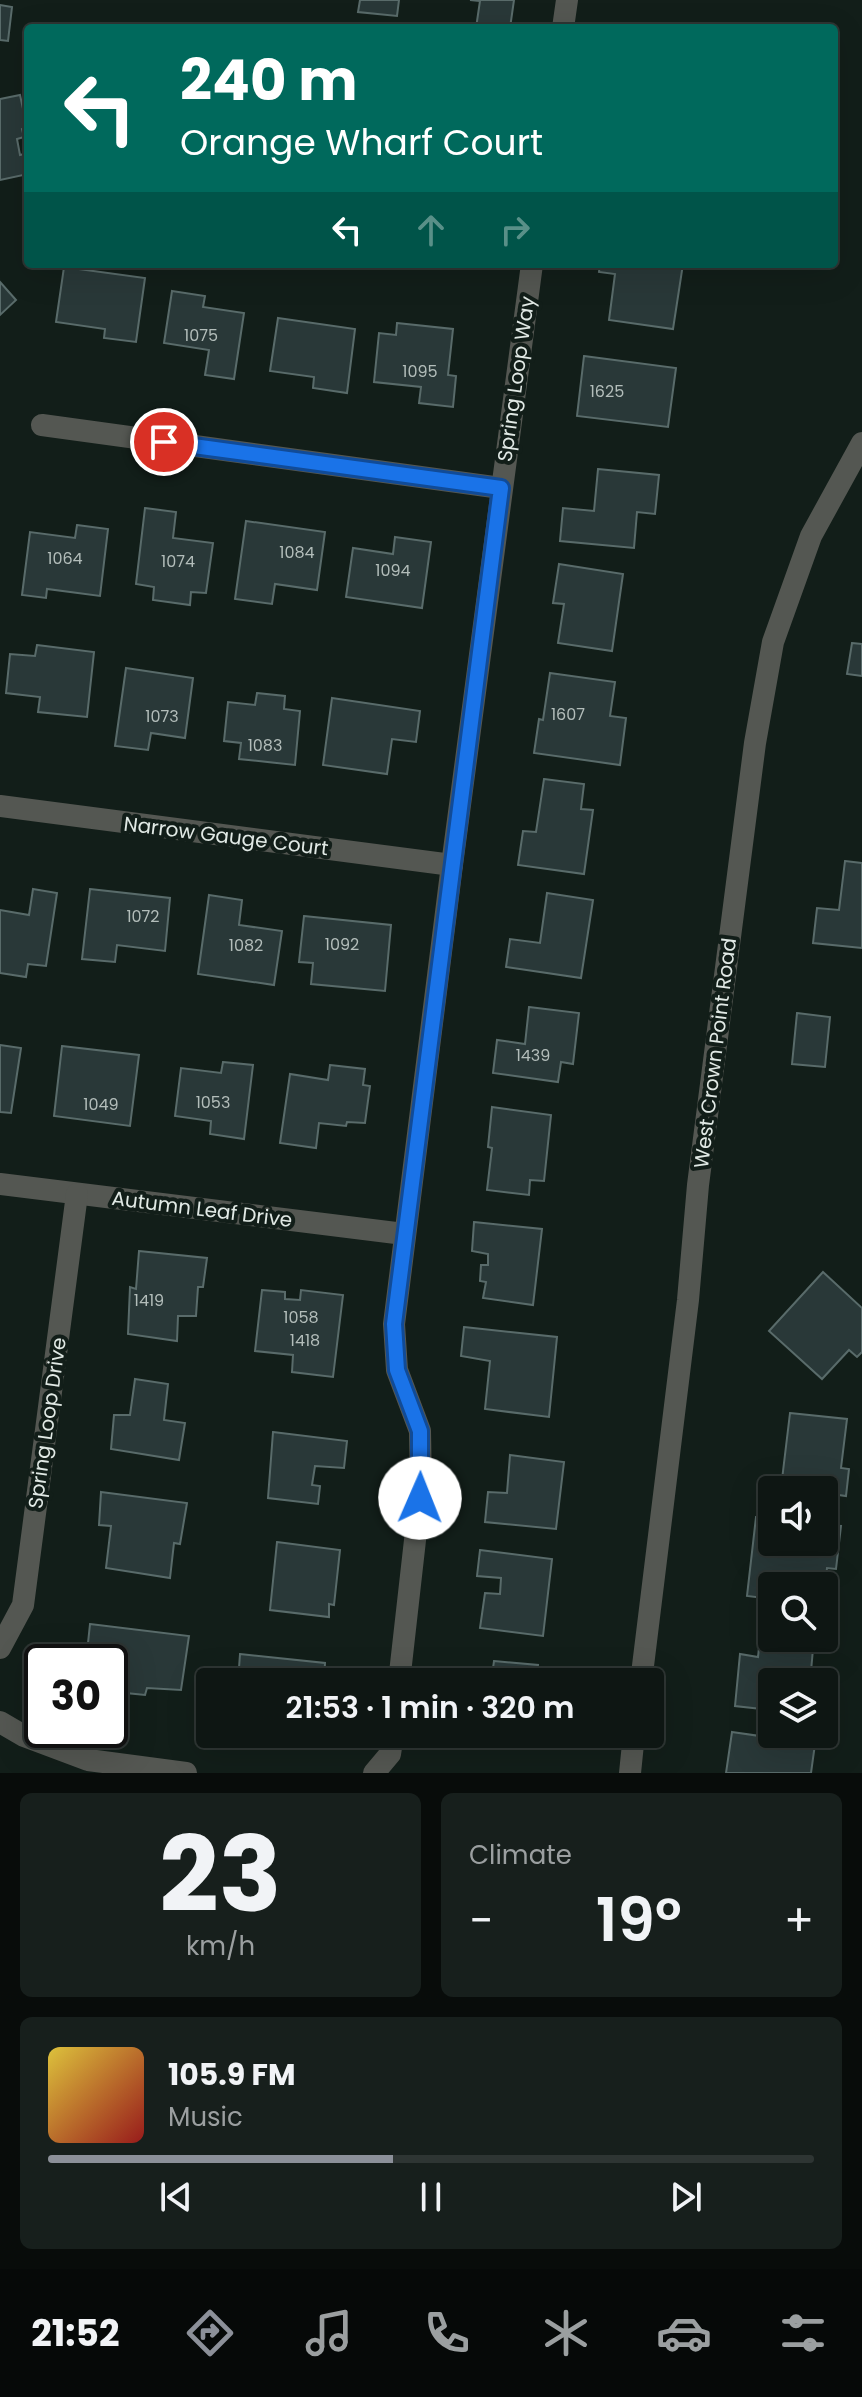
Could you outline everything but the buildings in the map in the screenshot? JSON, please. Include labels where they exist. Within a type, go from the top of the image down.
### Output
[{"type":"street","points":[[564,24],[567,0]]},
{"type":"street","name":"Spring Loop Way","points":[[401,1668],[421,1487],[420,1431],[397,1370],[393,1336],[531,268]]},
{"type":"street","points":[[42,425],[501,488]]},
{"type":"street","name":"West Crown Point Road","points":[[643,1668],[688,1300],[698,1185],[755,743],[770,656],[811,536],[862,443]]},
{"type":"street","name":"Narrow Gauge Court","points":[[0,806],[452,865]]},
{"type":"street","name":"Autumn Leaf Drive","points":[[0,1184],[404,1234]]},
{"type":"street","name":"Spring Loop Drive","points":[[0,1648],[23,1605],[77,1194]]},
{"type":"street","points":[[0,1722],[24,1736],[88,1760],[186,1773]]},
{"type":"street","points":[[374,1773],[390,1754],[391,1748]]},
{"type":"street","points":[[630,1773],[633,1748]]},
{"type":"route","points":[[164,442],[501,488],[393,1336],[397,1370],[420,1431],[420,1498]]}]
